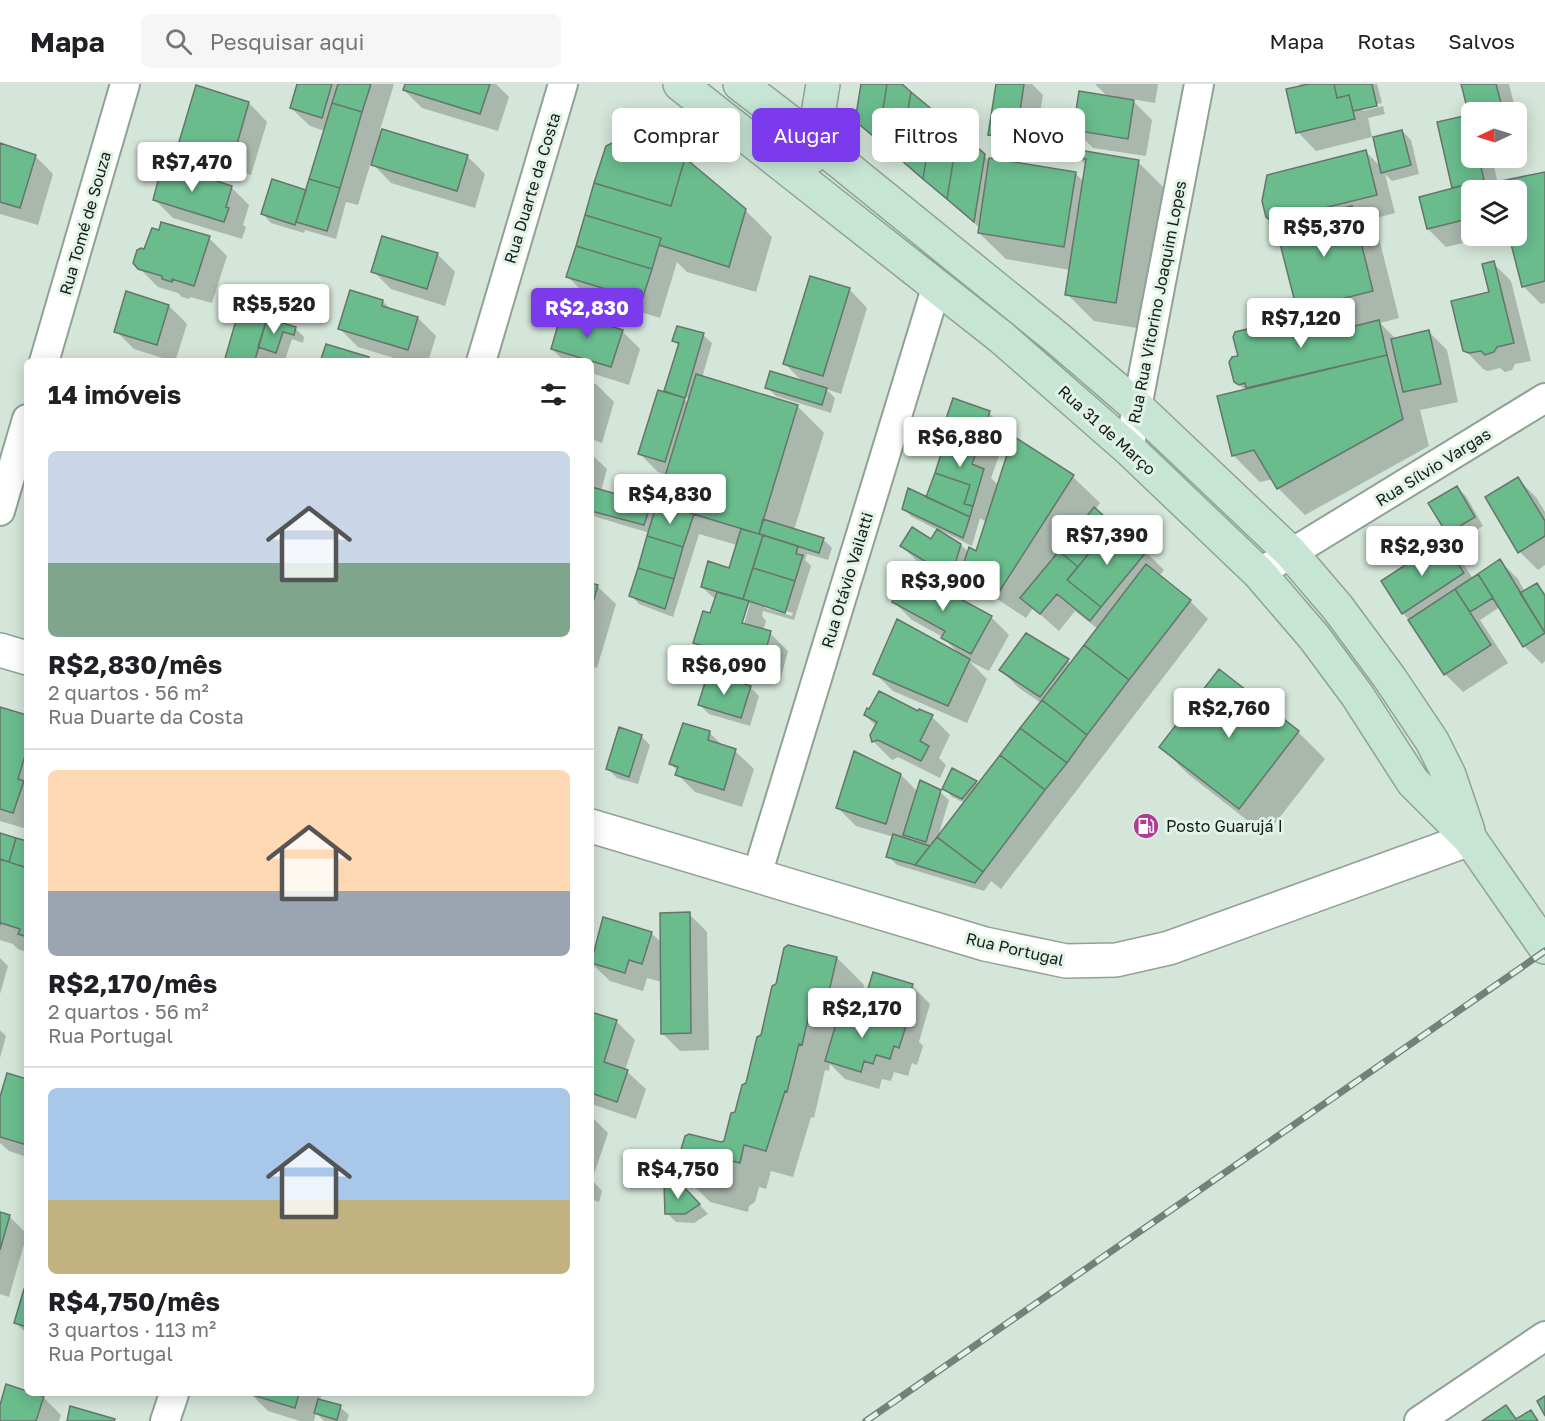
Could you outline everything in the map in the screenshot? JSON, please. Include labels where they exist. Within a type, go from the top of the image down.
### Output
[{"type":"main road","name":"Rua 31 de Março","points":[[680,84],[1001,337],[1130,449],[1259,573],[1314,637],[1357,695],[1413,782],[1470,839],[1545,947]]},
{"type":"main road","name":"Rua 31 de Março","points":[[740,84],[771,108]]},
{"type":"main road","points":[[819,108],[823,84]]},
{"type":"main road","points":[[808,183],[810,162]]},
{"type":"main road","name":"Rua 31 de Março","points":[[840,162],[973,269],[1136,406],[1292,553],[1338,608],[1432,741],[1449,775],[1470,839]]},
{"type":"street","name":"Rua Tomé de Souza","points":[[45,358],[125,84]]},
{"type":"street","name":"Rua Duarte da Costa","points":[[482,358],[563,84]]},
{"type":"street","name":"Rua Rua Vitorino Joaquim Lopes","points":[[1130,449],[1136,406],[1199,84]]},
{"type":"street","name":"Rua Otávio Vailatti","points":[[757,875],[937,285]]},
{"type":"street","name":"Rua Sílvio Vargas","points":[[1259,573],[1545,398]]},
{"type":"street","points":[[0,511],[24,429]]},
{"type":"street","points":[[0,650],[24,657]]},
{"type":"street","name":"Rua Portugal","points":[[594,831],[757,875],[985,944],[1066,961],[1116,960],[1169,948],[1470,839]]},
{"type":"street","points":[[1419,1421],[1545,1336]]},
{"type":"street","points":[[165,1421],[173,1396]]},
{"type":"building","points":[[297,84],[332,84],[322,118],[290,108]]},
{"type":"building","points":[[338,84],[371,84],[362,112],[332,103]]},
{"type":"building","points":[[405,84],[490,84],[480,114],[403,90]]},
{"type":"building","points":[[861,84],[887,84],[883,108],[872,108],[872,135],[860,125],[860,108],[857,108]]},
{"type":"building","points":[[887,84],[902,84],[911,92],[908,108],[883,108]]},
{"type":"building","points":[[996,84],[1024,84],[1021,108],[992,108]]},
{"type":"building","points":[[1309,84],[1334,84],[1337,98],[1349,95],[1355,119],[1296,133],[1286,89]]},
{"type":"building","points":[[1334,84],[1372,84],[1377,106],[1353,111],[1349,95],[1337,98]]},
{"type":"building","points":[[1461,84],[1496,84],[1501,102],[1466,102]]},
{"type":"building","points":[[196,85],[249,102],[233,158],[179,142]]},
{"type":"building","points":[[1079,91],[1134,100],[1128,139],[1085,132],[1085,108],[1076,108]]},
{"type":"building","points":[[911,92],[930,108],[908,108]]},
{"type":"building","points":[[332,103],[362,112],[340,188],[309,179]]},
{"type":"building","points":[[991,116],[991,135],[988,135]]},
{"type":"building","points":[[1461,117],[1461,168],[1481,168],[1484,180],[1461,180],[1461,186],[1452,188],[1437,122]]},
{"type":"building","points":[[382,129],[468,155],[457,191],[371,165]]},
{"type":"building","points":[[1402,130],[1411,165],[1381,173],[1373,137]]},
{"type":"building","points":[[0,143],[36,155],[20,208],[0,202]]},
{"type":"building","points":[[612,143],[612,162],[684,162],[671,206],[594,183],[606,146]]},
{"type":"building","points":[[979,149],[985,154],[974,222],[947,199],[953,162],[979,162]]},
{"type":"building","points":[[1366,150],[1377,195],[1271,221],[1266,217],[1262,201],[1267,175]]},
{"type":"building","points":[[1085,151],[1139,160],[1116,303],[1065,295],[1086,159]]},
{"type":"building","points":[[989,158],[991,162],[1014,162],[1076,172],[1064,247],[978,233]]},
{"type":"building","points":[[684,162],[690,162],[746,209],[729,267],[659,245],[661,238],[585,215],[594,183],[671,206]]},
{"type":"building","points":[[903,162],[926,162],[923,179]]},
{"type":"building","points":[[926,162],[953,162],[947,199],[923,179]]},
{"type":"building","points":[[161,163],[232,186],[226,207],[229,208],[224,222],[153,200]]},
{"type":"building","points":[[1545,172],[1545,281],[1522,287],[1512,246],[1527,246],[1527,180],[1506,180]]},
{"type":"building","points":[[272,179],[306,190],[295,225],[261,214]]},
{"type":"building","points":[[309,179],[340,188],[327,231],[296,222]]},
{"type":"building","points":[[1461,186],[1461,221],[1427,229],[1419,197]]},
{"type":"building","points":[[1352,206],[1373,291],[1297,310],[1275,224]]},
{"type":"building","points":[[585,215],[661,238],[652,269],[576,246]]},
{"type":"building","points":[[161,222],[210,236],[194,286],[172,279],[172,282],[162,279],[162,276],[138,269],[133,263],[137,250],[144,249],[152,228],[159,230]]},
{"type":"building","points":[[382,236],[438,253],[427,289],[371,272]]},
{"type":"building","points":[[576,246],[652,269],[642,300],[566,277]]},
{"type":"building","points":[[1494,261],[1514,343],[1497,347],[1494,352],[1485,355],[1481,351],[1469,353],[1463,351],[1451,301],[1489,292],[1482,264]]},
{"type":"building","points":[[810,276],[850,288],[823,376],[783,364]]},
{"type":"building","points":[[350,290],[383,300],[382,306],[418,317],[408,350],[338,329]]},
{"type":"building","points":[[126,291],[169,305],[157,345],[114,332]]},
{"type":"building","points":[[239,310],[267,318],[256,358],[225,358]]},
{"type":"building","points":[[1326,310],[1331,332],[1379,320],[1387,355],[1246,388],[1245,383],[1239,385],[1234,382],[1229,362],[1232,357],[1238,356],[1233,337],[1235,332]]},
{"type":"building","points":[[562,311],[623,330],[611,367],[594,362],[594,358],[581,358],[551,349]]},
{"type":"building","points":[[267,318],[296,327],[294,335],[283,332],[276,353],[258,347]]},
{"type":"building","points":[[677,326],[704,333],[685,398],[664,391],[679,343],[672,341]]},
{"type":"building","points":[[1429,330],[1441,384],[1403,392],[1391,339]]},
{"type":"building","points":[[326,344],[369,357],[369,358],[321,358]]},
{"type":"building","points":[[1387,355],[1403,419],[1277,489],[1254,450],[1232,456],[1217,396]]},
{"type":"building","points":[[770,371],[827,388],[822,405],[765,388]]},
{"type":"building","points":[[696,374],[798,405],[759,534],[657,503]]},
{"type":"building","points":[[658,390],[685,398],[665,462],[638,454]]},
{"type":"building","points":[[953,398],[990,411],[976,453],[939,440]]},
{"type":"building","points":[[1013,436],[1074,475],[999,592],[962,568],[969,547],[976,551]]},
{"type":"building","points":[[939,440],[976,453],[972,464],[984,469],[973,506],[964,504],[970,485],[935,473],[941,454],[935,452]]},
{"type":"building","points":[[935,473],[970,485],[964,504],[973,506],[970,517],[926,497]]},
{"type":"building","points":[[1518,477],[1545,521],[1545,536],[1518,553],[1485,497]]},
{"type":"building","points":[[1457,486],[1475,517],[1447,534],[1428,503]]},
{"type":"building","points":[[594,488],[651,504],[644,525],[594,512]]},
{"type":"building","points":[[908,488],[970,517],[963,538],[902,509]]},
{"type":"building","points":[[657,503],[694,514],[683,547],[647,536]]},
{"type":"building","points":[[1094,507],[1113,524],[1078,567],[1059,551]]},
{"type":"building","points":[[763,519],[824,538],[819,553],[759,534]]},
{"type":"building","points":[[1113,524],[1147,551],[1101,607],[1067,580]]},
{"type":"building","points":[[912,527],[931,539],[937,529],[961,544],[951,577],[900,546]]},
{"type":"building","points":[[741,529],[763,535],[743,599],[701,587],[708,561],[729,568]]},
{"type":"building","points":[[763,535],[798,546],[796,554],[803,555],[795,581],[753,568]]},
{"type":"building","points":[[647,536],[683,547],[674,579],[638,568]]},
{"type":"building","points":[[1443,540],[1464,573],[1402,614],[1381,581]]},
{"type":"building","points":[[1059,551],[1078,567],[1067,580],[1101,607],[1090,621],[1057,594],[1040,614],[1020,598]]},
{"type":"building","points":[[1500,559],[1545,633],[1523,647],[1478,574]]},
{"type":"building","points":[[1146,564],[1191,600],[1129,680],[1084,645]]},
{"type":"building","points":[[638,568],[674,579],[665,609],[629,596]]},
{"type":"building","points":[[753,568],[795,581],[785,613],[743,599]]},
{"type":"building","points":[[909,571],[992,616],[971,654],[941,638],[945,631],[892,602]]},
{"type":"building","points":[[1478,574],[1493,598],[1470,612],[1455,589]]},
{"type":"building","points":[[1537,583],[1545,596],[1545,633],[1520,593]]},
{"type":"building","points":[[594,584],[598,585],[594,599]]},
{"type":"building","points":[[1455,589],[1491,645],[1444,675],[1408,620]]},
{"type":"building","points":[[717,592],[749,601],[742,623],[771,631],[762,664],[693,643],[703,611],[710,613]]},
{"type":"building","points":[[897,619],[970,659],[948,706],[873,674]]},
{"type":"building","points":[[1026,633],[1069,659],[1040,697],[999,670]]},
{"type":"building","points":[[1084,645],[1129,680],[1087,735],[1042,700]]},
{"type":"building","points":[[1219,669],[1299,731],[1239,809],[1159,747]]},
{"type":"building","points":[[708,673],[751,686],[741,718],[698,705]]},
{"type":"building","points":[[879,691],[918,711],[919,709],[933,715],[920,741],[929,746],[921,761],[878,740],[872,742],[870,735],[877,722],[864,715]]},
{"type":"building","points":[[1042,700],[1087,735],[1067,763],[1020,728]]},
{"type":"building","points":[[0,707],[24,714],[24,759],[18,779],[24,781],[13,813],[0,809]]},
{"type":"building","points":[[683,723],[710,731],[708,740],[736,749],[724,790],[675,775],[678,767],[669,764]]},
{"type":"building","points":[[619,727],[642,735],[629,777],[606,769]]},
{"type":"building","points":[[1020,728],[1067,763],[1045,790],[1000,755]]},
{"type":"building","points":[[854,751],[901,774],[886,824],[836,808]]},
{"type":"building","points":[[1000,755],[1045,790],[983,872],[937,837]]},
{"type":"building","points":[[952,768],[977,781],[962,799],[942,789]]},
{"type":"building","points":[[920,780],[941,790],[926,842],[903,835]]},
{"type":"building","points":[[0,833],[16,838],[9,862],[0,859]]},
{"type":"building","points":[[893,834],[930,846],[915,865],[886,857]]},
{"type":"building","points":[[937,837],[983,872],[975,883],[915,865]]},
{"type":"building","points":[[16,838],[24,840],[24,867],[9,862]]},
{"type":"building","points":[[0,859],[24,867],[24,936],[18,934],[20,929],[1,923],[0,925]]},
{"type":"building","points":[[690,912],[691,1033],[661,1034],[660,913]]},
{"type":"building","points":[[603,917],[652,932],[642,964],[629,960],[625,973],[594,964],[594,952]]},
{"type":"building","points":[[788,945],[837,957],[828,996],[814,993],[802,1045],[799,1044],[787,1092],[785,1091],[766,1151],[744,1145],[740,1163],[732,1161],[729,1175],[723,1180],[721,1186],[681,1176],[687,1155],[680,1153],[685,1136],[689,1134],[724,1141],[731,1113],[735,1112],[742,1085],[746,1083],[757,1037],[761,1035],[772,986],[776,984],[784,948]]},
{"type":"building","points":[[873,972],[913,984],[901,1025],[861,1012]]},
{"type":"building","points":[[841,1007],[906,1026],[899,1048],[894,1046],[890,1059],[876,1055],[873,1064],[864,1061],[861,1072],[825,1061]]},
{"type":"building","points":[[594,1013],[617,1020],[604,1062],[628,1070],[617,1102],[594,1094]]},
{"type":"building","points":[[7,1073],[24,1078],[24,1144],[0,1137],[0,1097]]},
{"type":"building","points":[[664,1184],[681,1184],[700,1204],[685,1214],[665,1214]]},
{"type":"building","points":[[0,1212],[10,1215],[0,1250]]},
{"type":"building","points":[[24,1289],[24,1326],[14,1323]]},
{"type":"building","points":[[6,1384],[24,1390],[24,1396],[44,1396],[36,1421],[0,1421],[0,1405]]},
{"type":"building","points":[[256,1396],[298,1396],[295,1408]]},
{"type":"building","points":[[1545,1396],[1545,1416],[1537,1401]]},
{"type":"building","points":[[318,1399],[341,1405],[337,1420],[314,1413]]},
{"type":"building","points":[[1506,1405],[1516,1419],[1531,1410],[1538,1421],[1482,1421]]},
{"type":"building","points":[[70,1406],[115,1419],[114,1421],[67,1421]]},
{"type":"railway","points":[[866,1421],[1545,951]]},
{"type":"place","name":"Posto Guarujá I","points":[[1146,826]]}]
